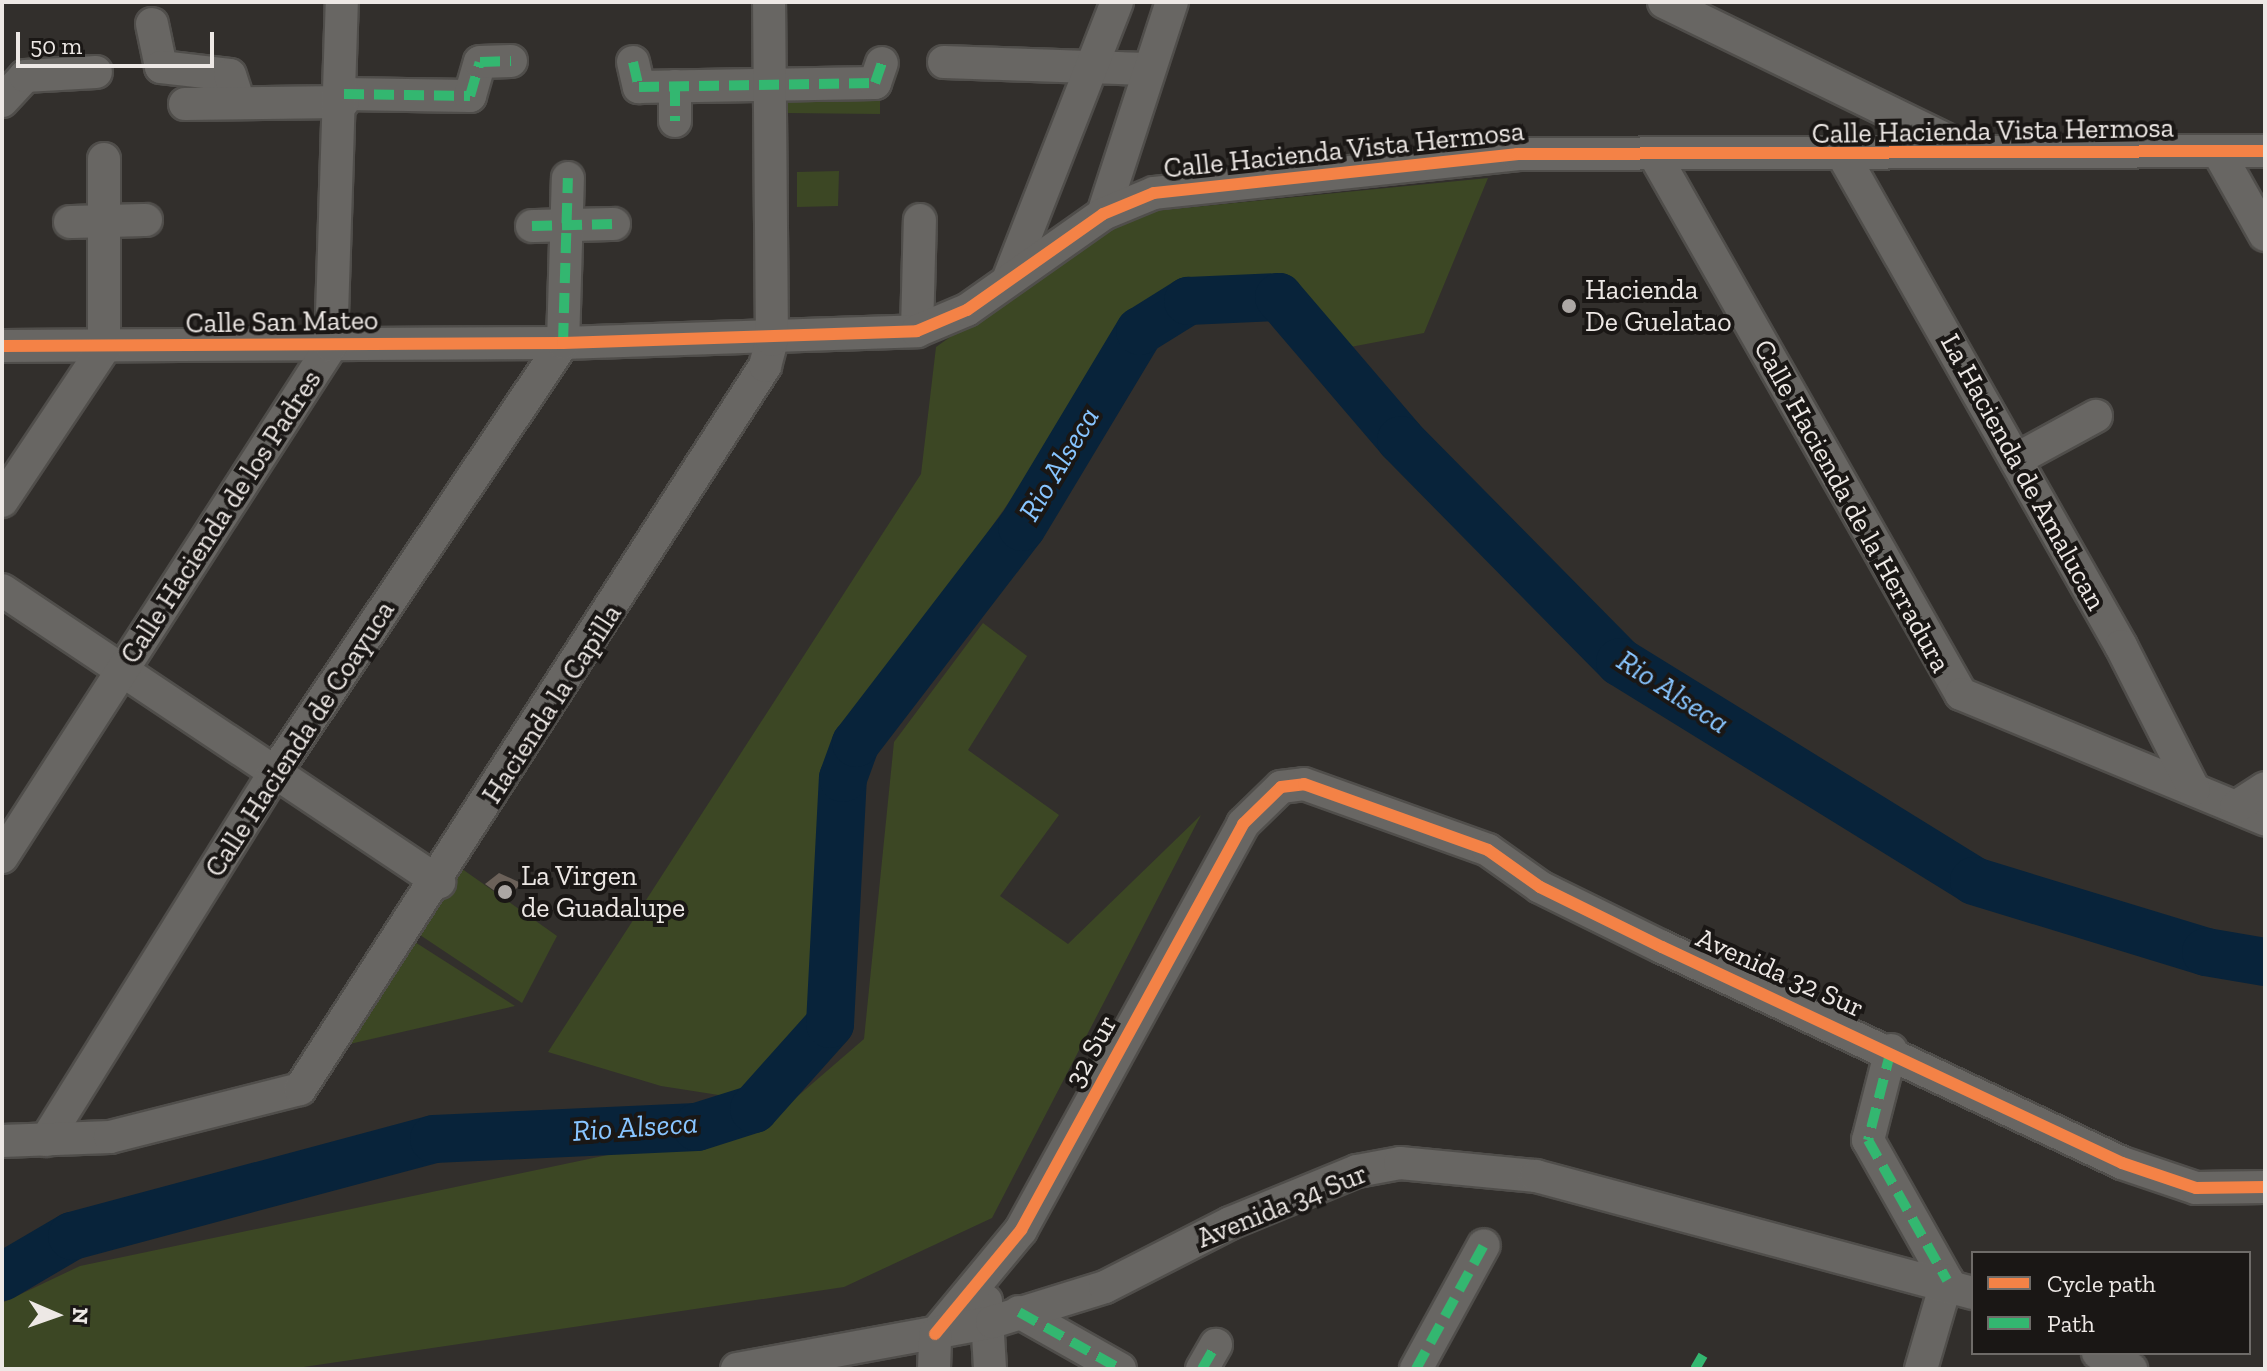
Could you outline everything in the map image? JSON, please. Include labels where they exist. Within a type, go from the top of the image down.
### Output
[{"type":"street","name":"Calle Hacienda de los Padres","points":[[2,857],[331,346],[343,98],[342,2]]},
{"type":"street","name":"Hacienda la Capilla","points":[[2,1141],[110,1137],[300,1089],[439,882],[755,387],[772,340],[769,2]]},
{"type":"street","points":[[1008,280],[1117,2]]},
{"type":"street","points":[[1103,214],[1147,69],[1172,2]]},
{"type":"street","points":[[1664,2],[1967,150]]},
{"type":"street","points":[[152,24],[161,67],[230,75],[239,103]]},
{"type":"street","points":[[185,104],[474,94],[480,62],[511,61]]},
{"type":"street","points":[[633,62],[635,86],[769,85],[880,73]]},
{"type":"street","points":[[944,62],[1147,69]]},
{"type":"street","points":[[2,101],[25,76],[96,72]]},
{"type":"street","points":[[675,86],[675,121]]},
{"type":"street","name":"Calle Hacienda Vista Hermosa","points":[[563,343],[772,340],[917,331],[967,310],[1103,214],[1154,193],[1192,188],[1517,154],[1844,157],[1967,150],[2265,151]]},
{"type":"street","points":[[2219,153],[2265,235]]},
{"type":"street","name":"Calle Hacienda de la Herradura","points":[[1654,154],[1961,694],[2251,813]]},
{"type":"street","name":"La Hacienda de Amalucan","points":[[1844,157],[2017,459],[2194,790]]},
{"type":"street","points":[[2,501],[104,348],[104,159]]},
{"type":"street","points":[[563,343],[568,178]]},
{"type":"street","points":[[70,222],[146,220]]},
{"type":"street","points":[[917,331],[920,220]]},
{"type":"street","points":[[532,226],[614,224]]},
{"type":"street","name":"Calle San Mateo","points":[[2,346],[104,348],[563,343]]},
{"type":"street","name":"Calle Hacienda de Coayuca","points":[[46,1140],[273,775],[563,343]]},
{"type":"street","points":[[2017,459],[2096,416]]},
{"type":"street","points":[[2,590],[120,673],[439,882]]},
{"type":"street","name":"Avenida 32 Sur","points":[[1281,787],[1331,788],[1488,850],[1567,900],[2157,1176],[2196,1188],[2265,1187]]},
{"type":"street","name":"32 Sur","points":[[935,1334],[1021,1230],[1243,824],[1281,787]]},
{"type":"street","points":[[2251,813],[2265,788]]},
{"type":"street","points":[[1891,1050],[1868,1140],[1960,1286],[1921,1369]]},
{"type":"street","name":"Avenida 34 Sur","points":[[737,1369],[935,1334],[1006,1317],[1105,1287],[1230,1223],[1357,1171],[1400,1163],[1536,1176],[1960,1286]]},
{"type":"street","points":[[1416,1369],[1484,1245]]},
{"type":"street","points":[[979,1282],[1006,1317],[1120,1369]]},
{"type":"street","points":[[990,1369],[1006,1317]]},
{"type":"street","points":[[934,1369],[935,1334]]},
{"type":"street","points":[[2102,1355],[2131,1369]]},
{"type":"green space","points":[[787,91],[880,92],[880,114],[787,113]]},
{"type":"green space","points":[[839,171],[838,206],[797,207],[797,172]]},
{"type":"green space","points":[[1488,178],[1424,333],[1345,348],[1290,289],[1149,302],[841,742],[809,1028],[738,1098],[661,1086],[548,1052],[921,474],[936,347],[1124,214]]},
{"type":"green space","points":[[983,623],[1027,656],[968,750],[1059,815],[1000,896],[1068,944],[1201,815],[992,1218],[844,1287],[290,1369],[2,1369],[2,1303],[80,1266],[769,1121],[864,1039],[894,742]]},
{"type":"green space","points":[[458,866],[557,936],[522,1003],[414,931]]},
{"type":"green space","points":[[407,937],[515,1006],[341,1046]]},
{"type":"building","name":"La Virgen de Guadalupe","points":[[499,873],[521,883],[507,900],[485,884]]},
{"type":"waterway","name":"Rio Alseca","points":[[2,1277],[72,1236],[434,1139],[697,1127],[754,1109],[830,1024],[843,778],[856,743],[1022,527],[1140,331],[1188,301],[1279,297],[1401,440],[1620,662],[1974,881],[2206,952],[2265,962]]},
{"type":"marked path","points":[[344,94],[470,96],[480,62],[511,61]]},
{"type":"marked path","points":[[633,62],[639,87],[875,83],[882,63]]},
{"type":"marked path","points":[[675,86],[675,121]]},
{"type":"marked path","points":[[563,343],[568,178]]},
{"type":"marked path","points":[[532,226],[614,224]]},
{"type":"marked path","points":[[1891,1050],[1868,1140],[1947,1280]]},
{"type":"marked path","points":[[1416,1369],[1484,1245]]},
{"type":"marked path","points":[[1019,1312],[1120,1369]]},
{"type":"marked path","points":[[1202,1369],[1216,1345]]},
{"type":"marked path","points":[[1695,1369],[1703,1355]]},
{"type":"cycle path","points":[[2,346],[563,343],[917,331],[967,310],[1103,214],[1154,193],[1517,154],[2265,151]]},
{"type":"cycle path","points":[[935,1334],[1021,1230],[1243,824],[1281,787],[1304,784],[1488,850],[1540,887],[2122,1163],[2196,1188],[2265,1187]]},
{"type":"place","name":"Hacienda De Guelatao","points":[[1569,306]]},
{"type":"place","name":"La Virgen de Guadalupe","points":[[505,892]]}]
